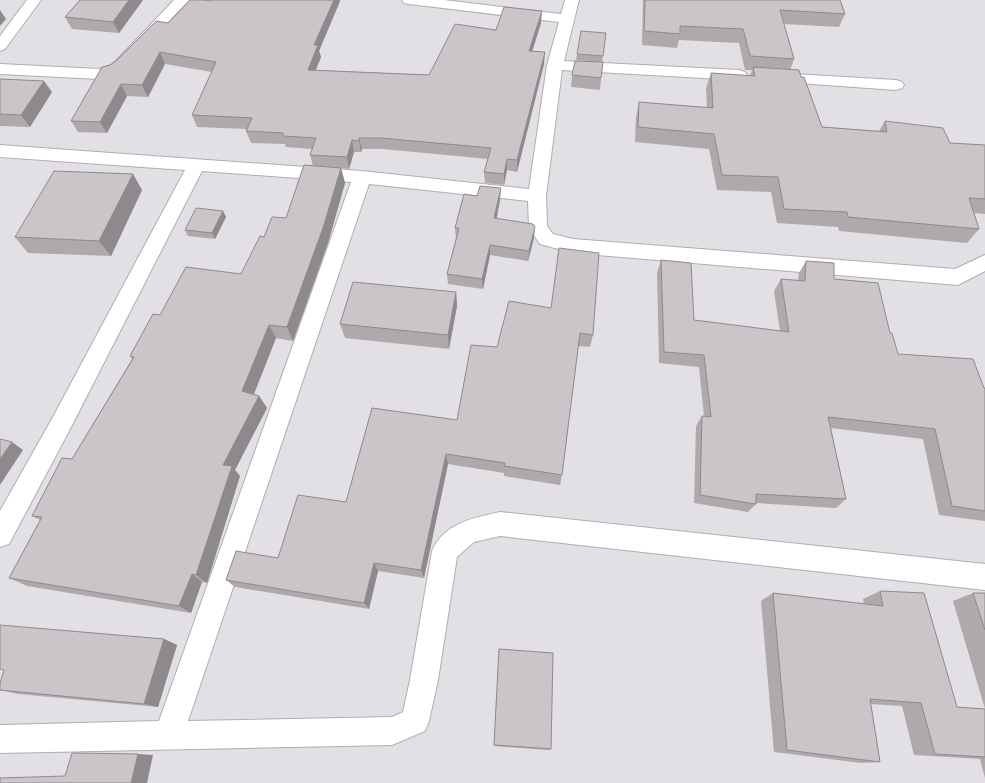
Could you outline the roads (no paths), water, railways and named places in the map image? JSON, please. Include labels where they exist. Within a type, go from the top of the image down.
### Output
[{"type":"street","points":[[0,46],[34,0]]},
{"type":"street","points":[[0,69],[99,74],[110,72],[117,68],[182,0]]},
{"type":"street","points":[[409,0],[566,19]]},
{"type":"street","points":[[572,0],[555,65],[537,196],[538,228],[547,239],[573,246],[958,277],[985,262]]},
{"type":"street","points":[[555,65],[896,85]]},
{"type":"street","points":[[0,151],[362,177],[537,196]]},
{"type":"street","points":[[0,535],[61,424],[196,166]]},
{"type":"street","points":[[168,736],[362,177]]},
{"type":"street","points":[[0,739],[392,732],[415,721],[424,680],[445,551],[468,531],[500,524],[985,577]]}]
